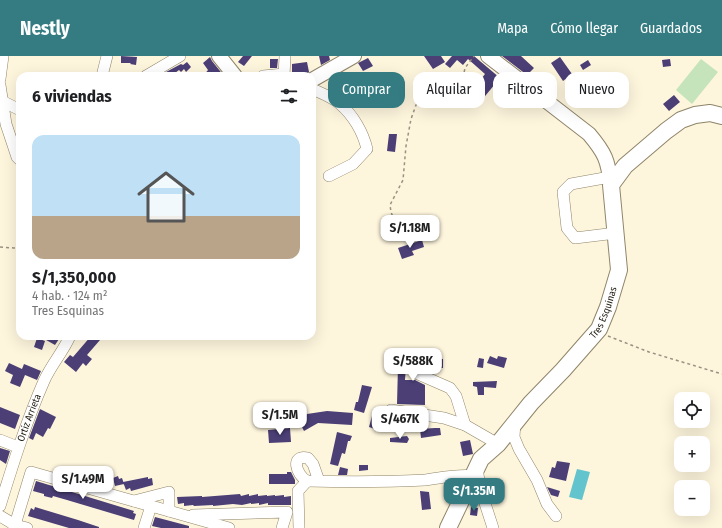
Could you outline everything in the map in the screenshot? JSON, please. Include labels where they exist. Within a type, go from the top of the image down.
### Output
[{"type":"highway","points":[[611,181],[625,166],[681,120],[695,115],[710,113],[722,116]]},
{"type":"highway","name":"Tres Esquinas","points":[[448,528],[481,459],[498,444],[515,422],[599,329],[608,307],[619,270],[611,181]]},
{"type":"main road","points":[[219,56],[232,72]]},
{"type":"main road","points":[[316,78],[354,56]]},
{"type":"main road","points":[[488,56],[588,134],[600,147],[609,165],[611,181]]},
{"type":"street","points":[[0,79],[3,56]]},
{"type":"street","points":[[103,72],[107,56]]},
{"type":"street","points":[[153,72],[180,56]]},
{"type":"street","points":[[284,72],[285,56]]},
{"type":"street","points":[[0,85],[6,124],[16,154]]},
{"type":"street","points":[[316,91],[340,103],[352,117],[364,138],[366,149],[353,164],[329,176]]},
{"type":"street","points":[[2,101],[16,108]]},
{"type":"street","points":[[611,181],[571,184],[563,192],[564,205],[567,228],[575,238],[616,233]]},
{"type":"street","name":"Ortiz Arrieta","points":[[0,506],[18,447],[44,381],[68,340]]},
{"type":"street","points":[[418,374],[450,388],[456,396],[465,425]]},
{"type":"street","points":[[391,410],[444,418],[465,425],[498,444]]},
{"type":"street","points":[[515,422],[514,437],[519,449],[537,480],[546,504],[556,516]]},
{"type":"street","points":[[0,440],[18,447]]},
{"type":"street","points":[[319,481],[314,464],[308,458],[303,457],[297,461],[296,467],[299,474],[307,480],[319,481],[347,482],[425,480],[475,473],[493,528]]},
{"type":"street","points":[[15,526],[31,472],[229,528]]},
{"type":"street","points":[[299,528],[298,491],[307,480]]},
{"type":"street","points":[[134,501],[169,492],[169,511]]},
{"type":"street","points":[[144,528],[151,506]]},
{"type":"street","points":[[183,515],[287,512],[282,528]]},
{"type":"street","points":[[0,516],[15,526],[27,528]]},
{"type":"path","points":[[406,236],[395,222],[390,204],[403,180],[406,146],[411,119],[416,105],[422,96],[434,87],[447,81],[453,83],[461,81],[465,68],[474,56]]},
{"type":"path","points":[[0,247],[16,248]]},
{"type":"path","points":[[599,329],[606,335],[619,341],[722,374]]},
{"type":"green space","points":[[701,59],[718,72],[692,104],[676,90]]},
{"type":"water","points":[[577,469],[590,472],[582,500],[569,497]]},
{"type":"building","points":[[121,56],[137,57],[136,65],[130,64],[131,63],[121,63]]},
{"type":"building","points":[[243,56],[252,56],[244,66],[238,62]]},
{"type":"building","points":[[319,56],[329,56],[330,60],[321,65]]},
{"type":"building","points":[[424,56],[441,56],[445,62],[433,69]]},
{"type":"building","points":[[452,56],[474,56],[493,72],[493,86],[485,96],[485,72],[483,72],[468,59],[463,65],[457,60],[450,68],[445,64]]},
{"type":"building","points":[[502,56],[521,56],[534,68],[530,72],[523,72]]},
{"type":"building","points":[[210,57],[221,72],[206,72],[208,70],[203,63]]},
{"type":"building","points":[[560,57],[571,72],[565,72],[565,79],[563,81],[557,72],[551,63]]},
{"type":"building","points":[[368,58],[373,66],[363,71],[358,63]]},
{"type":"building","points":[[270,59],[278,59],[277,68],[270,68]]},
{"type":"building","points":[[670,59],[671,66],[663,67],[662,60]]},
{"type":"building","points":[[588,60],[591,65],[583,70],[580,65]]},
{"type":"building","points":[[187,62],[191,67],[186,72],[184,69],[181,72],[179,70],[176,72],[166,72],[181,64],[183,65]]},
{"type":"building","points":[[307,62],[309,72],[292,72],[292,64]]},
{"type":"building","points":[[674,95],[680,102],[669,111],[663,104]]},
{"type":"building","points":[[389,134],[397,134],[395,152],[387,151]]},
{"type":"building","points":[[422,240],[424,247],[412,251],[414,255],[402,259],[398,248]]},
{"type":"building","points":[[36,340],[45,341],[42,350],[34,347]]},
{"type":"building","points":[[46,340],[58,340],[55,345]]},
{"type":"building","points":[[88,340],[100,340],[87,355],[92,359],[86,366],[83,363],[76,372],[64,362],[70,355],[73,357]]},
{"type":"building","points":[[490,356],[497,359],[498,356],[507,358],[504,368],[487,363]]},
{"type":"building","points":[[425,358],[443,359],[443,368],[406,366],[405,380],[415,380],[425,385],[425,405],[397,404],[398,366],[396,366],[396,360],[424,361]]},
{"type":"building","points":[[479,358],[484,359],[483,368],[477,367]]},
{"type":"building","points":[[9,363],[22,369],[24,364],[41,371],[37,380],[25,375],[20,387],[10,383],[13,375],[5,371]]},
{"type":"building","points":[[497,381],[496,388],[484,387],[484,395],[478,395],[477,387],[473,386],[473,382]]},
{"type":"building","points":[[362,385],[372,387],[364,413],[354,410],[356,402],[358,402]]},
{"type":"building","points":[[0,407],[20,415],[15,429],[0,423]]},
{"type":"building","points":[[40,409],[56,417],[50,429],[48,428],[43,437],[36,433],[33,440],[29,438]]},
{"type":"building","points":[[327,411],[353,413],[352,425],[318,423],[304,431],[298,419],[307,414]]},
{"type":"building","points":[[372,416],[378,418],[375,429],[369,427]]},
{"type":"building","points":[[290,428],[291,442],[269,443],[268,430]]},
{"type":"building","points":[[440,428],[441,435],[421,438],[420,429]]},
{"type":"building","points":[[337,432],[352,436],[350,441],[348,441],[345,454],[342,453],[338,466],[330,464]]},
{"type":"building","points":[[407,436],[409,439],[407,443],[390,442],[390,438]]},
{"type":"building","points":[[470,440],[473,454],[463,456],[460,442]]},
{"type":"building","points":[[0,448],[10,451],[6,464],[0,460]]},
{"type":"building","points":[[557,461],[570,463],[566,481],[549,477],[552,467],[555,468]]},
{"type":"building","points":[[359,465],[368,465],[368,470],[359,471]]},
{"type":"building","points":[[340,467],[348,469],[347,475],[338,475]]},
{"type":"building","points":[[287,472],[291,472],[295,480],[295,484],[269,484],[269,474],[287,474]]},
{"type":"building","points":[[118,476],[119,479],[122,478],[124,484],[115,486],[113,478]]},
{"type":"building","points":[[148,477],[148,479],[152,478],[153,485],[131,491],[130,488],[126,490],[123,482]]},
{"type":"building","points":[[36,481],[134,511],[133,513],[136,514],[134,520],[53,496],[52,498],[44,496],[44,494],[33,491]]},
{"type":"building","points":[[547,487],[560,491],[558,497],[551,495]]},
{"type":"building","points":[[420,491],[429,492],[431,509],[422,510]]},
{"type":"building","points":[[240,494],[241,496],[258,494],[258,496],[291,496],[291,505],[268,505],[268,503],[259,505],[259,503],[251,503],[242,505],[184,506],[184,503],[178,504],[177,497],[202,497]]},
{"type":"building","points":[[35,507],[99,528],[69,528],[28,516],[31,508],[34,510]]},
{"type":"building","points":[[471,507],[478,508],[477,516],[470,515]]},
{"type":"building","points":[[155,517],[189,526],[189,528],[161,528],[152,526]]}]
